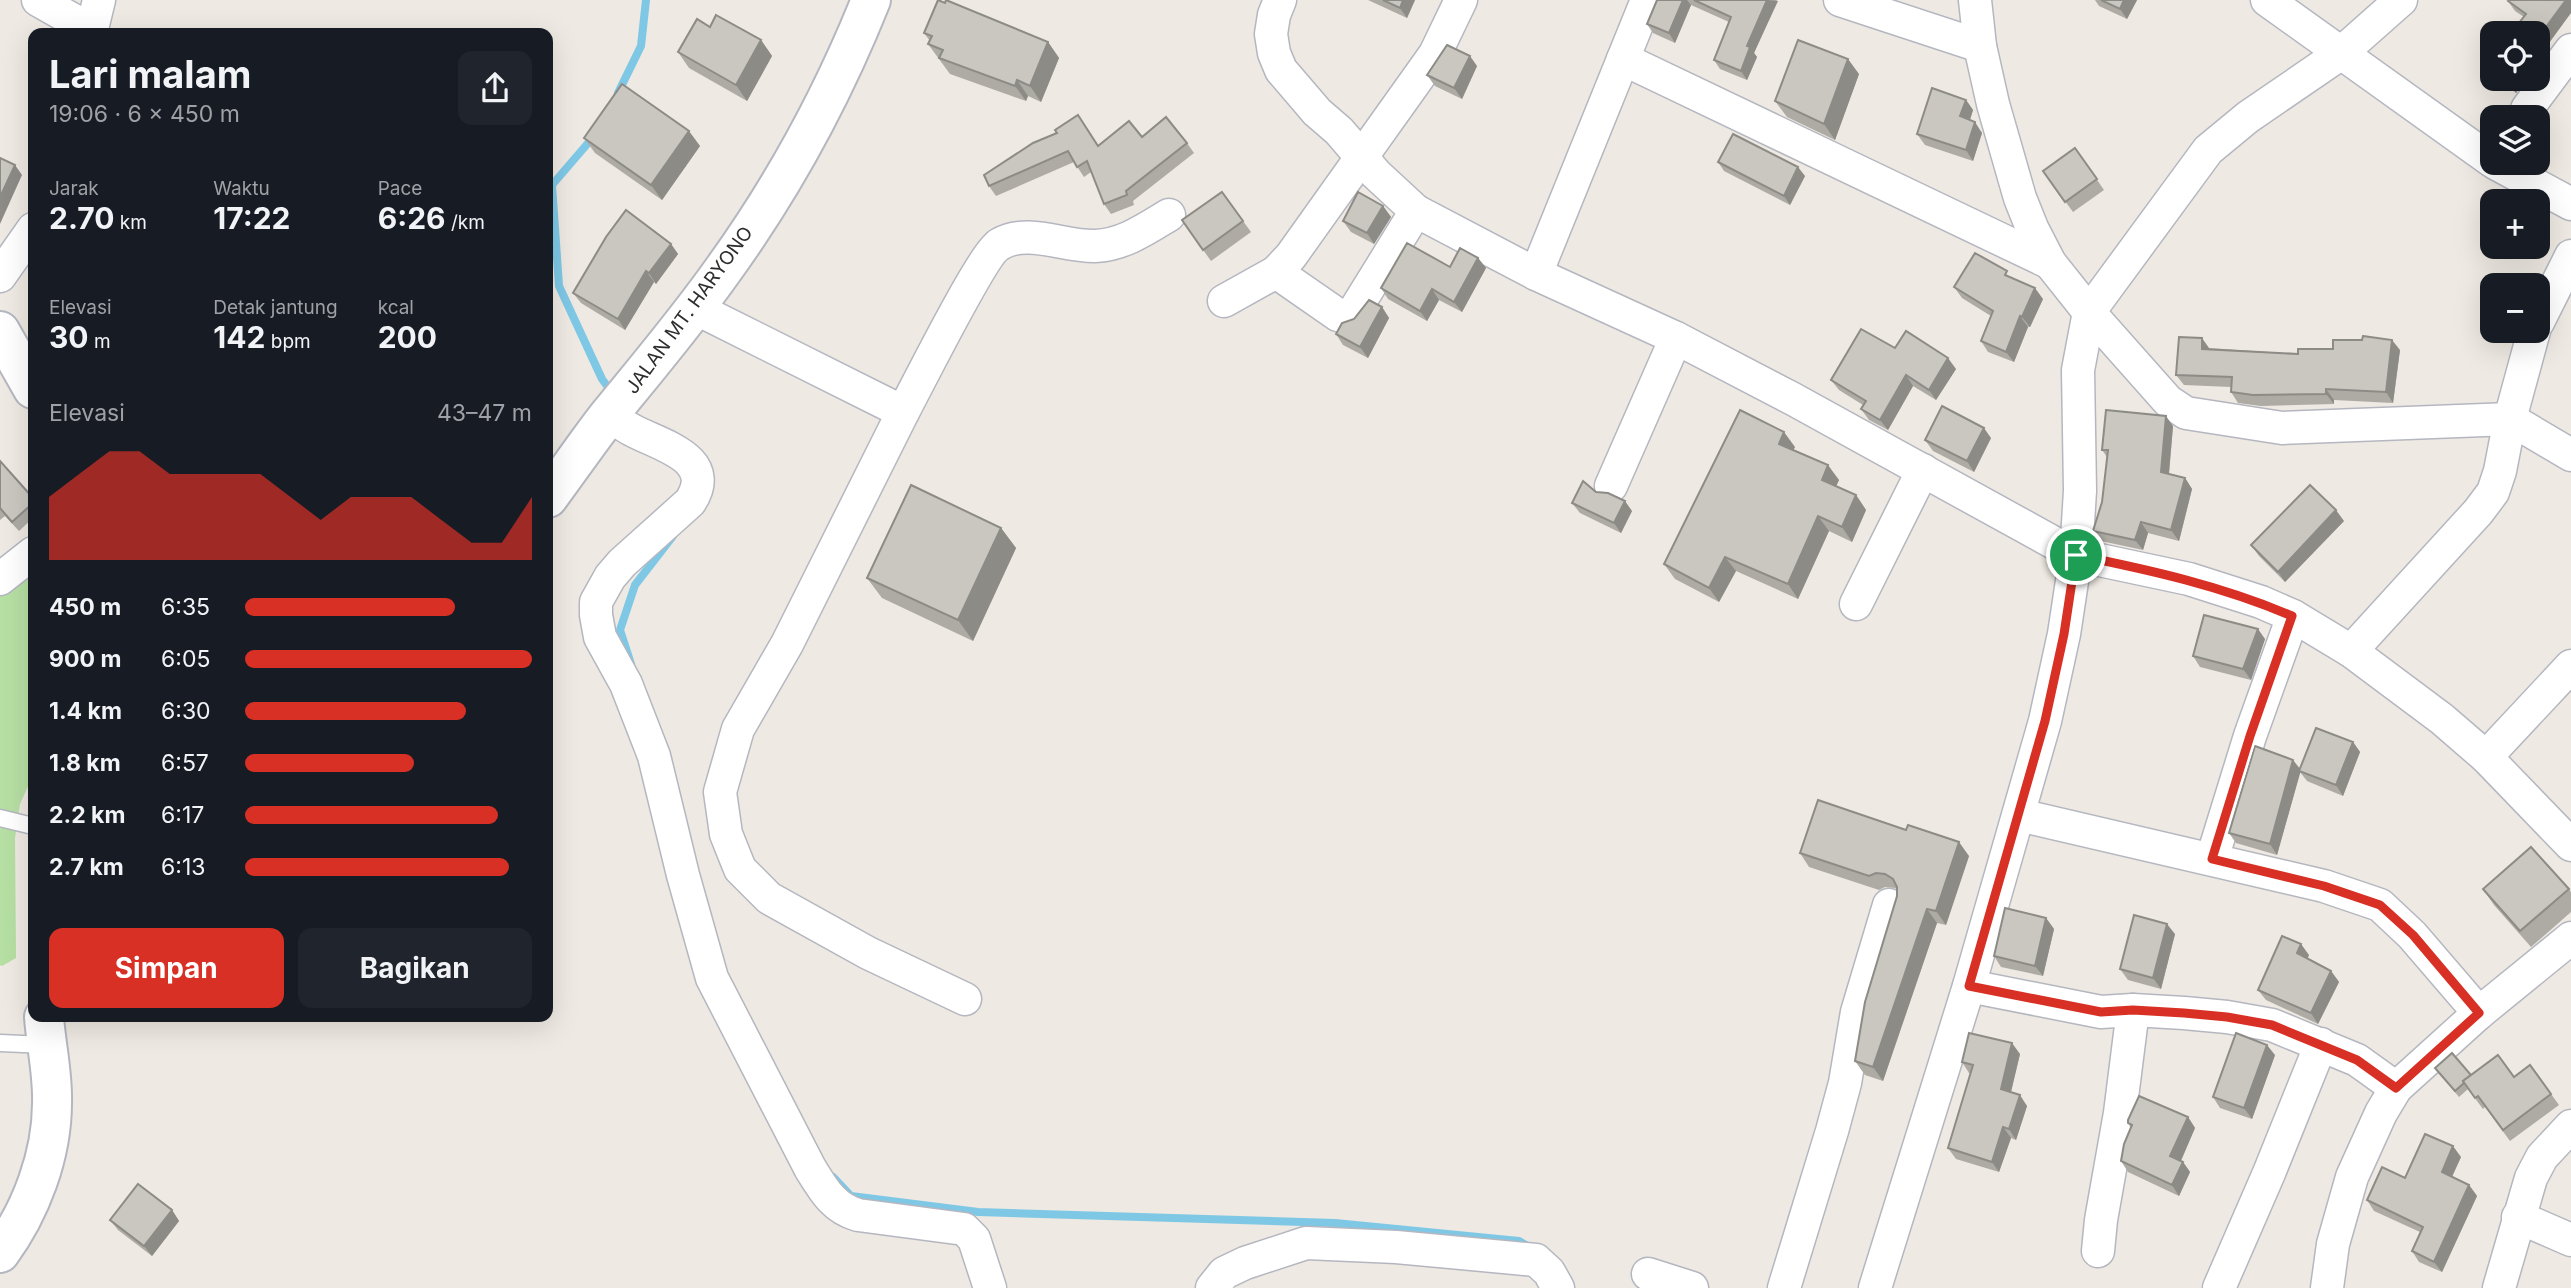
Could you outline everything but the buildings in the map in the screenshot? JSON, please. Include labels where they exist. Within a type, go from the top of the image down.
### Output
[{"type":"street","points":[[38,0],[84,28]]},
{"type":"street","points":[[92,28],[99,0]]},
{"type":"street","name":"JALAN MT. HARYONO","points":[[553,491],[724,270],[796,156],[846,62],[871,0]]},
{"type":"street","points":[[1280,0],[1271,34],[1281,71],[1376,174],[1416,211],[1536,274],[1676,338],[2076,555],[2199,582],[2261,602],[2292,616],[2390,678],[2486,757],[2571,845]]},
{"type":"street","points":[[1224,301],[1276,272],[1291,256],[1435,54],[1461,0]]},
{"type":"street","points":[[1536,274],[1647,0]]},
{"type":"street","points":[[1840,0],[1980,46]]},
{"type":"street","points":[[1975,0],[1980,46],[1993,104],[2020,198],[2032,228],[2050,263],[2089,312],[2168,401],[2186,413],[2282,428],[2510,419],[2571,455]]},
{"type":"street","points":[[2267,0],[2480,152]]},
{"type":"street","points":[[1875,1288],[1969,986],[2045,721],[2064,634],[2076,555],[2080,491],[2078,370],[2089,312],[2208,150],[2248,117],[2340,54],[2400,0]]},
{"type":"street","points":[[2530,105],[2571,50]]},
{"type":"street","points":[[1623,58],[2050,263]]},
{"type":"street","points":[[2518,175],[2571,204]]},
{"type":"street","points":[[1276,272],[1338,315],[1348,316],[1353,313],[1416,211]]},
{"type":"street","points":[[965,999],[867,953],[769,898],[740,869],[726,834],[720,792],[738,729],[787,644],[902,412],[991,251],[999,244],[1020,238],[1096,246],[1128,239],[1169,215]]},
{"type":"street","points":[[0,276],[28,236]]},
{"type":"street","points":[[2550,298],[2571,256]]},
{"type":"street","points":[[695,308],[902,412]]},
{"type":"street","points":[[0,331],[28,380]]},
{"type":"street","points":[[1611,486],[1676,338]]},
{"type":"street","points":[[2351,651],[2478,513],[2493,492],[2530,343]]},
{"type":"street","points":[[620,404],[633,431],[677,452],[693,465],[697,476],[696,492],[690,502],[610,577],[596,602],[596,615],[600,637],[626,684],[654,756],[712,978],[810,1168],[828,1196],[845,1211],[858,1215],[964,1229],[974,1239],[990,1288]]},
{"type":"street","points":[[1856,604],[1923,470]]},
{"type":"street","points":[[0,579],[28,556]]},
{"type":"street","points":[[2212,859],[2250,736],[2292,616]]},
{"type":"street","points":[[2486,757],[2571,666]]},
{"type":"street","points":[[2018,815],[2324,886],[2380,905],[2413,935],[2479,1013]]},
{"type":"street","points":[[1784,1288],[1832,1131],[1845,1083],[1857,1012],[1889,905]]},
{"type":"street","points":[[2327,1288],[2333,1244],[2352,1177],[2381,1113],[2396,1088],[2479,1013],[2571,937]]},
{"type":"street","points":[[1969,986],[2101,1012],[2133,1010],[2227,1017],[2272,1025],[2357,1060],[2396,1088]]},
{"type":"street","points":[[2098,1251],[2133,1010]]},
{"type":"street","points":[[2,1248],[21,1221],[44,1164],[52,1103],[45,1031]]},
{"type":"street","points":[[2219,1288],[2321,1044]]},
{"type":"street","points":[[2498,1288],[2531,1178],[2542,1157],[2571,1126]]},
{"type":"street","points":[[2518,1217],[2571,1240]]},
{"type":"street","points":[[1212,1288],[1224,1273],[1245,1263],[1306,1244],[1396,1247],[1536,1260],[1549,1283]]},
{"type":"street","points":[[1648,1275],[1692,1288]]},
{"type":"lane","points":[[0,818],[28,825]]},
{"type":"lane","points":[[0,1043],[45,1031]]},
{"type":"green space","points":[[28,559],[28,786],[20,804],[15,838],[16,958],[2,966],[0,965],[0,583]]},
{"type":"waterway","points":[[618,93],[641,46],[646,0]]},
{"type":"waterway","points":[[553,184],[595,135]]},
{"type":"waterway","points":[[553,199],[559,286],[602,379],[613,394]]},
{"type":"waterway","points":[[631,664],[620,630],[635,585],[673,536]]},
{"type":"waterway","points":[[833,1177],[851,1196],[978,1212],[1335,1223],[1519,1241],[1529,1247]]},
{"type":"route","points":[[2076,555],[2189,579],[2261,602],[2292,616],[2250,736],[2212,859],[2324,886],[2380,905],[2413,935],[2479,1013],[2396,1088],[2357,1060],[2272,1025],[2184,1013],[2133,1010],[2101,1012],[2069,1008],[2029,996],[1969,986],[2045,721],[2064,634],[2076,555]]}]
